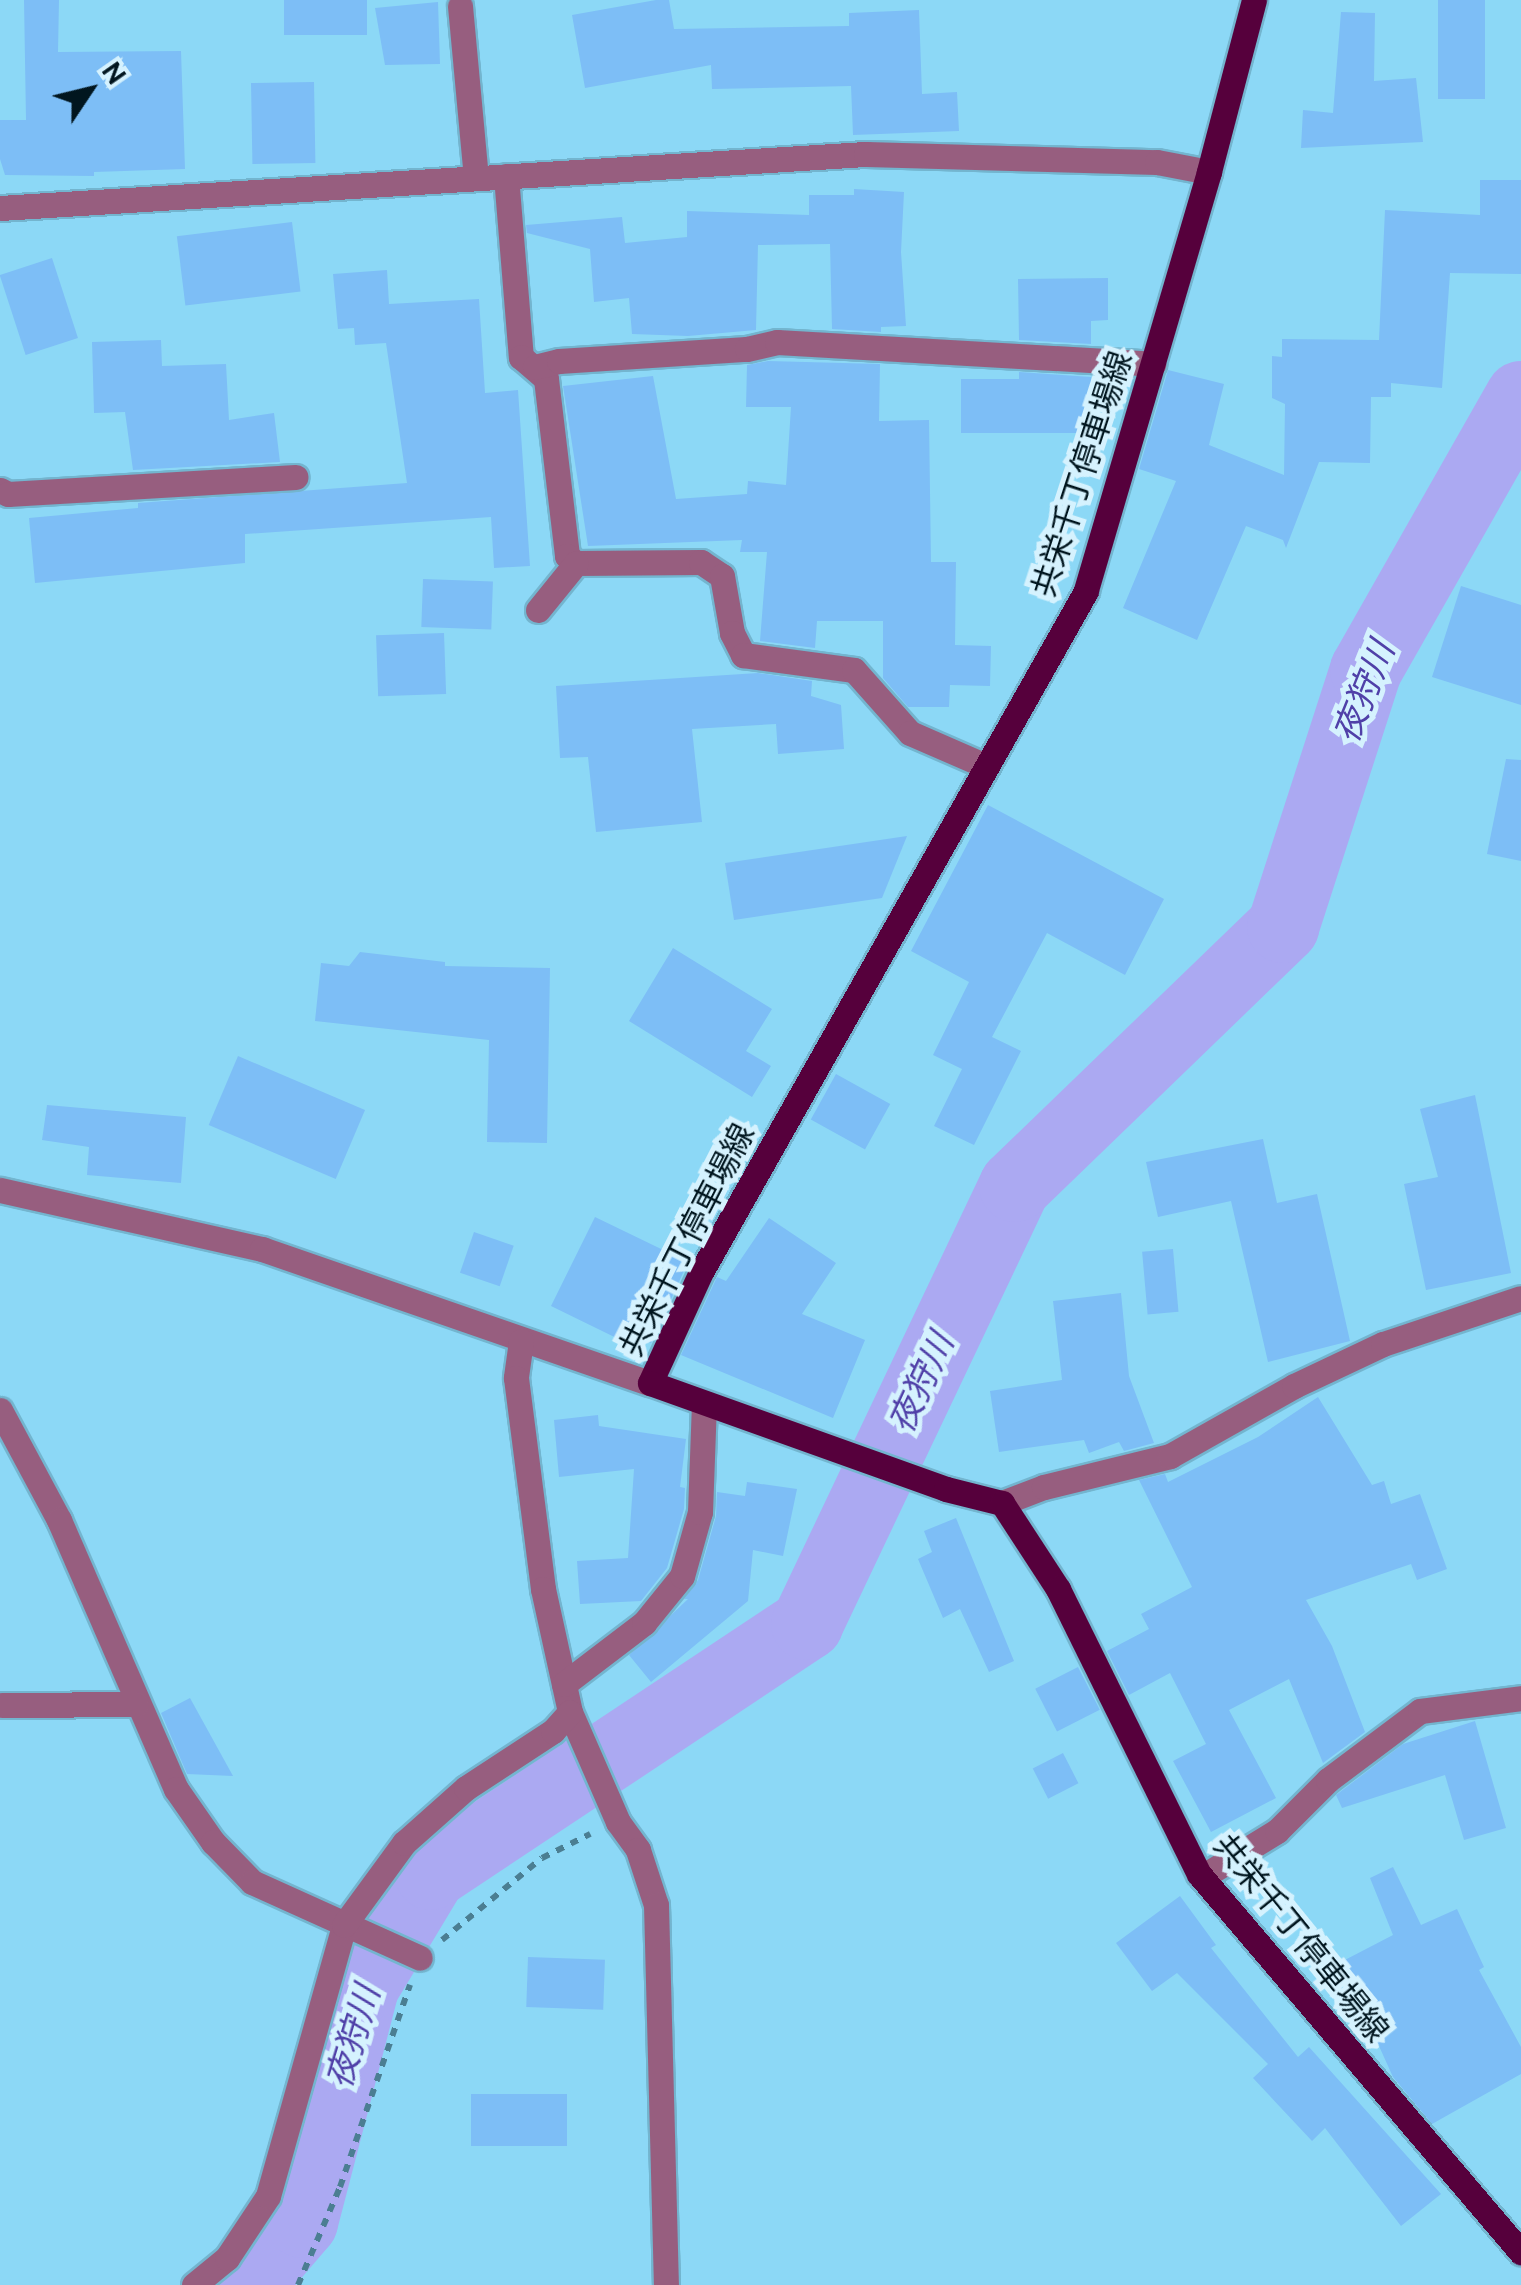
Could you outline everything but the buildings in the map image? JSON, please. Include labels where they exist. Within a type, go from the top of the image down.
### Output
[{"type":"main road","name":"共栄千丁停車場線","points":[[1254,0],[1209,172],[1086,591],[701,1272],[650,1383],[946,1489],[1002,1503],[1058,1589],[1202,1877],[1521,2254]]},
{"type":"street","points":[[460,6],[476,177]]},
{"type":"street","points":[[0,208],[866,154],[1157,162],[1209,172]]},
{"type":"street","points":[[506,176],[521,357],[546,380],[568,556],[576,563],[701,562],[722,576],[732,633],[744,654],[854,670],[910,733],[986,766]]},
{"type":"street","points":[[535,367],[747,349],[776,342],[1153,364]]},
{"type":"street","points":[[0,490],[8,494],[295,477]]},
{"type":"street","points":[[538,610],[576,563]]},
{"type":"street","points":[[0,1190],[262,1249],[650,1383]]},
{"type":"street","points":[[1002,1503],[1044,1487],[1170,1456],[1294,1386],[1383,1344],[1521,1298]]},
{"type":"street","points":[[521,1341],[516,1378],[543,1589],[572,1718],[616,1816],[638,1850],[656,1906],[666,2285]]},
{"type":"street","points":[[564,1684],[644,1622],[682,1576],[700,1512],[704,1403]]},
{"type":"street","points":[[0,1410],[59,1520],[176,1789],[213,1842],[252,1882],[414,1956]]},
{"type":"street","points":[[1202,1877],[1277,1831],[1328,1780],[1420,1711],[1521,1698]]},
{"type":"street","points":[[2,1705],[136,1704]]},
{"type":"street","points":[[194,2285],[227,2258],[268,2196],[348,1927],[404,1843],[466,1788],[572,1718]]},
{"type":"path","points":[[298,2285],[340,2187],[414,1956],[542,1858],[616,1816]]},
{"type":"waterway","name":"夜狩川","points":[[248,2285],[302,2222],[363,1987],[431,1874],[807,1624],[1015,1186],[1283,927],[1366,670],[1521,397]]}]
